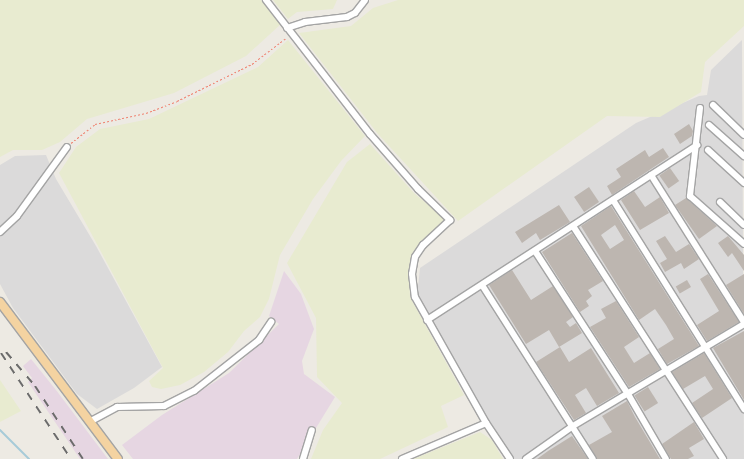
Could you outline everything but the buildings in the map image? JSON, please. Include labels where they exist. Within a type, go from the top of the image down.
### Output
[{"type":"main road","points":[[0,302],[91,420],[118,459]]},
{"type":"street","points":[[266,0],[370,134],[418,189],[450,220],[423,245],[415,257],[412,274],[415,297],[486,423],[510,459]]},
{"type":"street","points":[[288,28],[305,22],[347,17],[355,13],[365,0]]},
{"type":"street","points":[[713,105],[744,135]]},
{"type":"street","points":[[700,108],[690,196],[744,244]]},
{"type":"street","points":[[709,126],[744,156]]},
{"type":"street","points":[[427,320],[482,286],[697,145]]},
{"type":"street","points":[[0,232],[17,216],[67,147]]},
{"type":"street","points":[[708,150],[744,184]]},
{"type":"street","points":[[526,459],[573,426],[705,348],[744,323],[652,175]]},
{"type":"street","points":[[613,200],[744,410]]},
{"type":"street","points":[[720,202],[744,225]]},
{"type":"street","points":[[573,226],[668,370],[723,459]]},
{"type":"street","points":[[535,251],[628,394],[666,459]]},
{"type":"street","points":[[482,286],[593,459]]},
{"type":"street","points":[[91,420],[117,407],[164,406],[194,391],[259,340],[271,322]]},
{"type":"street","points":[[402,459],[486,423]]},
{"type":"street","points":[[303,459],[312,430]]},
{"type":"path","points":[[67,147],[95,124],[146,113],[177,101],[252,64],[292,34]]},
{"type":"shaded area","points":[[742,40],[744,459],[511,459],[417,296],[420,268],[636,123],[699,96],[707,95],[711,70]]},
{"type":"shaded area","points":[[46,155],[56,179],[96,246],[162,367],[134,388],[97,409],[77,394],[13,308],[0,284],[0,165],[15,156]]},
{"type":"shaded area","points":[[284,271],[301,294],[314,329],[302,361],[304,374],[335,397],[297,459],[133,459],[122,445],[162,415],[229,373],[279,324],[269,316]]},
{"type":"shaded area","points":[[31,359],[108,459],[80,459],[28,382],[32,378],[23,366]]},
{"type":"green space","points":[[0,0],[261,0],[281,24],[246,56],[174,93],[87,119],[60,142],[42,150],[13,150],[0,157]]},
{"type":"green space","points":[[273,0],[337,0],[333,9],[297,12],[288,19]]},
{"type":"green space","points":[[398,0],[744,0],[744,26],[705,62],[701,92],[660,117],[607,116],[458,221],[378,134],[299,33],[351,26],[373,8]]},
{"type":"green space","points":[[288,40],[365,136],[341,161],[313,199],[280,255],[269,299],[260,317],[244,331],[228,352],[204,372],[180,385],[161,389],[152,387],[149,381],[163,368],[59,173],[76,147],[100,129],[149,119],[258,67]]},
{"type":"green space","points":[[370,144],[414,193],[444,218],[444,223],[413,252],[409,270],[410,297],[464,395],[441,406],[448,427],[380,459],[311,459],[323,430],[342,403],[317,377],[316,318],[287,263],[347,162]]},
{"type":"green space","points":[[0,380],[21,411],[0,422]]},
{"type":"green space","points":[[480,432],[492,440],[503,459],[413,459]]},
{"type":"waterway","points":[[0,430],[29,459]]},
{"type":"railway","points":[[6,352],[35,386],[83,459]]},
{"type":"railway","points":[[1,353],[71,459]]}]
